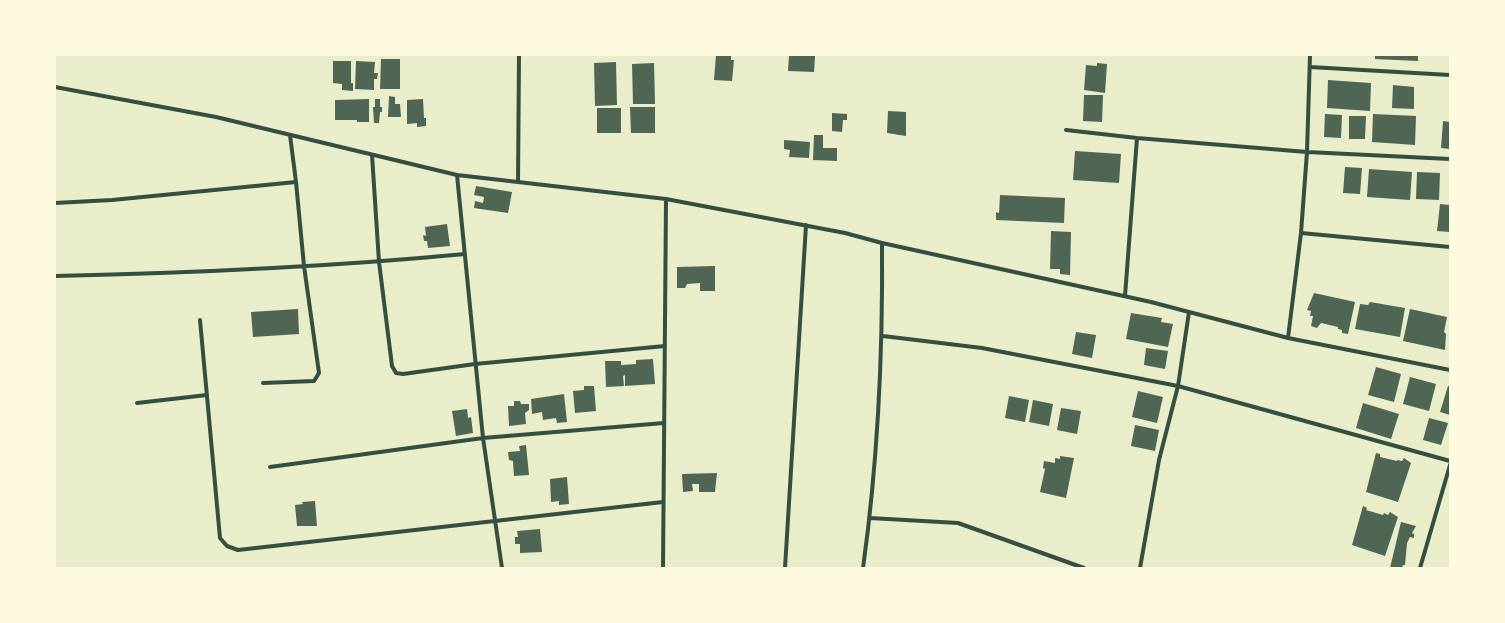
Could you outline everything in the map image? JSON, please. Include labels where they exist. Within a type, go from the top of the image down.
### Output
[{"type":"street","points":[[518,182],[519,55]]},
{"type":"street","points":[[1288,338],[1301,233],[1307,152],[1310,55]]},
{"type":"street","points":[[1310,67],[1450,75]]},
{"type":"street","points":[[55,87],[216,117],[457,175],[666,199],[806,225],[845,233],[882,244],[1125,296],[1288,338],[1450,370]]},
{"type":"street","points":[[1066,130],[1137,138],[1307,152],[1450,159]]},
{"type":"street","points":[[263,383],[314,381],[319,373],[304,266],[290,135]]},
{"type":"street","points":[[1125,296],[1137,138]]},
{"type":"street","points":[[372,155],[379,262],[392,366],[396,373],[403,374],[475,364],[665,346]]},
{"type":"street","points":[[457,175],[483,438],[502,568]]},
{"type":"street","points":[[55,203],[112,200],[296,182]]},
{"type":"street","points":[[663,568],[666,199]]},
{"type":"street","points":[[785,568],[806,225]]},
{"type":"street","points":[[1301,233],[1450,247]]},
{"type":"street","points":[[863,568],[870,518],[882,336],[882,244]]},
{"type":"street","points":[[55,276],[196,273],[379,262],[465,254]]},
{"type":"street","points":[[1140,568],[1159,460],[1178,386],[1189,312]]},
{"type":"street","points":[[200,320],[220,538],[227,546],[238,550],[663,502]]},
{"type":"street","points":[[882,336],[982,348],[1178,386],[1450,461]]},
{"type":"street","points":[[137,403],[207,395]]},
{"type":"street","points":[[270,467],[483,438],[664,423]]},
{"type":"street","points":[[1420,568],[1450,465]]},
{"type":"street","points":[[870,518],[958,522],[1084,568]]},
{"type":"building","points":[[716,55],[731,55],[731,60],[734,60],[732,81],[714,80]]},
{"type":"building","points":[[789,55],[815,56],[814,72],[788,71]]},
{"type":"building","points":[[1375,55],[1418,55],[1418,61],[1375,59]]},
{"type":"building","points":[[381,59],[400,59],[400,89],[380,89]]},
{"type":"building","points":[[333,61],[351,61],[351,83],[353,83],[353,91],[342,90],[342,84],[333,83]]},
{"type":"building","points":[[356,61],[375,62],[374,73],[378,73],[377,79],[374,79],[374,90],[355,89]]},
{"type":"building","points":[[616,62],[617,105],[595,106],[594,63]]},
{"type":"building","points":[[654,63],[655,104],[633,104],[632,64]]},
{"type":"building","points":[[1097,63],[1107,64],[1105,93],[1084,90],[1086,65],[1097,66]]},
{"type":"building","points":[[1328,80],[1371,83],[1370,111],[1327,108]]},
{"type":"building","points":[[1393,85],[1414,87],[1414,109],[1392,108]]},
{"type":"building","points":[[1084,95],[1103,95],[1102,122],[1083,121]]},
{"type":"building","points":[[389,96],[395,97],[395,104],[400,104],[401,117],[388,117]]},
{"type":"building","points":[[369,99],[369,122],[357,122],[357,120],[335,120],[335,100]]},
{"type":"building","points":[[375,99],[380,99],[380,107],[382,107],[379,123],[374,123],[373,107],[375,107]]},
{"type":"building","points":[[423,99],[426,126],[417,127],[417,123],[407,124],[407,100]]},
{"type":"building","points":[[630,107],[655,107],[655,133],[631,133]]},
{"type":"building","points":[[597,108],[621,108],[621,133],[597,133]]},
{"type":"building","points":[[888,111],[906,112],[906,136],[887,133]]},
{"type":"building","points":[[832,113],[847,114],[847,120],[843,120],[842,132],[832,131]]},
{"type":"building","points":[[1325,114],[1342,115],[1341,138],[1324,137]]},
{"type":"building","points":[[1373,114],[1416,116],[1415,145],[1372,142]]},
{"type":"building","points":[[1349,116],[1366,116],[1365,139],[1349,139]]},
{"type":"building","points":[[1443,121],[1450,122],[1450,149],[1441,148]]},
{"type":"building","points":[[814,135],[823,135],[823,148],[837,148],[837,161],[813,160]]},
{"type":"building","points":[[784,140],[810,142],[809,158],[789,157],[790,150],[784,149]]},
{"type":"building","points":[[1075,151],[1121,154],[1119,183],[1073,180]]},
{"type":"building","points":[[1345,167],[1362,168],[1360,194],[1343,193]]},
{"type":"building","points":[[1369,169],[1412,172],[1410,200],[1367,197]]},
{"type":"building","points":[[1417,172],[1440,173],[1439,200],[1416,199]]},
{"type":"building","points":[[476,186],[512,192],[508,213],[474,208],[475,201],[483,203],[484,197],[474,195]]},
{"type":"building","points":[[1000,195],[1065,198],[1064,223],[996,220],[996,212],[999,213]]},
{"type":"building","points":[[1440,204],[1450,205],[1450,232],[1437,231]]},
{"type":"building","points":[[447,224],[450,246],[428,248],[427,241],[424,241],[423,235],[426,236],[425,227]]},
{"type":"building","points":[[1051,231],[1071,232],[1070,275],[1060,274],[1060,269],[1050,269]]},
{"type":"building","points":[[715,266],[715,291],[700,291],[700,283],[687,284],[685,288],[677,288],[677,267]]},
{"type":"building","points":[[1314,293],[1355,302],[1348,334],[1342,333],[1342,330],[1338,329],[1338,327],[1321,323],[1317,328],[1311,326],[1313,316],[1310,316],[1311,311],[1307,310]]},
{"type":"building","points":[[1370,302],[1405,308],[1400,337],[1355,329],[1360,304],[1368,305]]},
{"type":"building","points":[[298,309],[299,334],[253,337],[251,312]]},
{"type":"building","points":[[1410,309],[1447,317],[1444,332],[1446,334],[1445,350],[1403,341]]},
{"type":"building","points":[[1131,313],[1162,318],[1161,322],[1173,324],[1168,347],[1126,339]]},
{"type":"building","points":[[1076,332],[1096,335],[1092,358],[1072,354]]},
{"type":"building","points":[[1146,348],[1168,351],[1165,369],[1144,365]]},
{"type":"building","points":[[653,359],[655,384],[625,386],[625,375],[623,376],[624,386],[606,387],[605,361],[621,361],[621,365],[636,364],[636,360]]},
{"type":"building","points":[[1376,367],[1401,374],[1394,402],[1368,395]]},
{"type":"building","points":[[1410,377],[1436,384],[1429,411],[1403,404]]},
{"type":"building","points":[[584,386],[594,386],[596,411],[575,413],[573,391],[584,390]]},
{"type":"building","points":[[1448,386],[1450,386],[1450,415],[1440,412]]},
{"type":"building","points":[[1138,391],[1163,397],[1157,423],[1132,417]]},
{"type":"building","points":[[564,394],[567,422],[557,423],[556,418],[543,420],[542,412],[532,414],[531,399]]},
{"type":"building","points":[[1009,396],[1029,400],[1025,422],[1005,418]]},
{"type":"building","points":[[1033,400],[1053,404],[1049,426],[1029,422]]},
{"type":"building","points":[[514,401],[520,401],[521,404],[529,404],[529,410],[525,413],[526,424],[509,426],[508,406],[514,406]]},
{"type":"building","points":[[1363,403],[1399,414],[1391,439],[1356,428]]},
{"type":"building","points":[[1061,408],[1081,411],[1077,434],[1057,430]]},
{"type":"building","points":[[467,409],[468,418],[471,417],[473,433],[456,436],[452,411]]},
{"type":"building","points":[[1429,418],[1448,423],[1441,445],[1423,440]]},
{"type":"building","points":[[1135,425],[1159,430],[1155,451],[1131,446]]},
{"type":"building","points":[[526,445],[529,475],[514,476],[513,461],[509,460],[508,452],[520,451],[519,446]]},
{"type":"building","points":[[1376,453],[1380,454],[1380,457],[1397,461],[1402,461],[1404,458],[1411,463],[1398,502],[1366,492]]},
{"type":"building","points":[[1060,456],[1074,458],[1066,498],[1040,492],[1045,469],[1043,468],[1044,461],[1055,463],[1055,458],[1060,459]]},
{"type":"building","points":[[717,473],[715,492],[699,492],[699,484],[692,484],[693,491],[683,492],[682,474]]},
{"type":"building","points":[[567,477],[569,504],[559,505],[559,501],[551,502],[550,479]]},
{"type":"building","points":[[315,501],[317,526],[297,526],[295,505],[303,504],[302,502]]},
{"type":"building","points":[[1363,506],[1367,508],[1366,510],[1383,515],[1384,513],[1388,515],[1390,512],[1398,517],[1385,556],[1352,545]]},
{"type":"building","points":[[1401,522],[1416,526],[1412,533],[1414,534],[1414,538],[1410,537],[1407,543],[1405,565],[1403,565],[1402,568],[1390,568]]},
{"type":"building","points":[[540,529],[542,552],[520,553],[520,544],[515,544],[515,537],[518,537],[517,531]]}]
